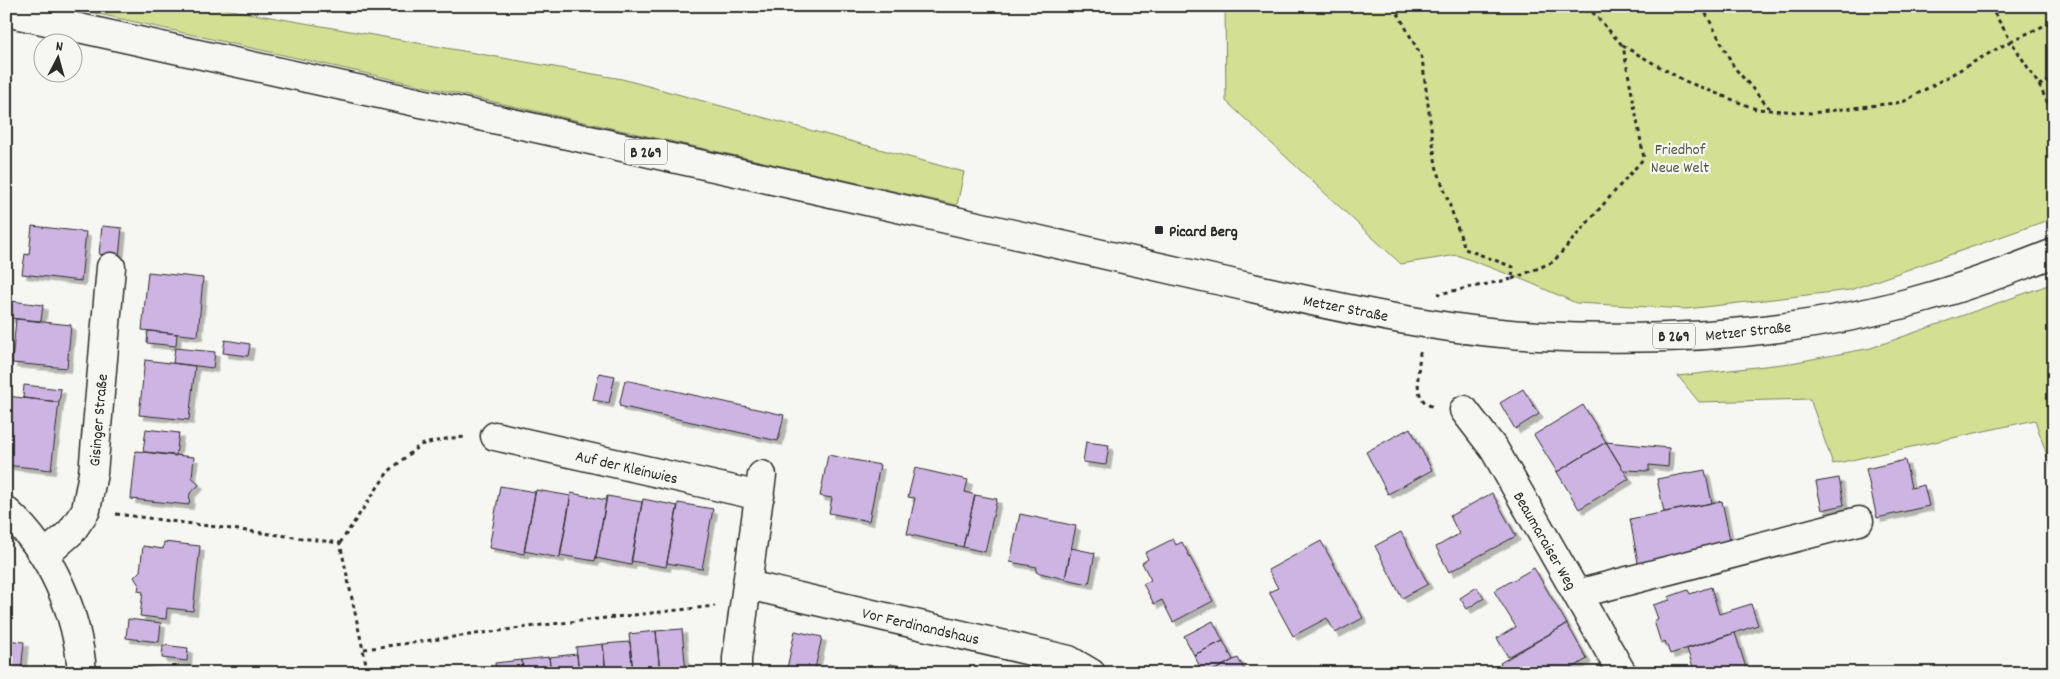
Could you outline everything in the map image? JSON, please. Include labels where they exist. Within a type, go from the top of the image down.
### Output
[{"type":"main road","name":"Metzer Straße","points":[[6,12],[768,179],[1286,296],[1422,322],[1535,335],[1616,338],[1696,335],[1794,326],[1860,314],[1924,299],[2054,253]]},
{"type":"main road","name":"Gisinger Straße","points":[[44,556],[71,532],[86,510],[93,473],[111,267]]},
{"type":"main road","name":"Beaumaraiser Weg","points":[[1464,410],[1494,449],[1622,673]]},
{"type":"main road","name":"Auf der Kleinwies","points":[[494,436],[761,486],[737,658],[737,673]]},
{"type":"main road","points":[[6,511],[23,526],[44,556],[66,601],[80,647],[82,673]]},
{"type":"main road","points":[[1577,594],[1859,521]]},
{"type":"main road","name":"Vor Ferdinandshaus","points":[[747,594],[1069,660],[1091,673]]},
{"type":"path","points":[[1394,6],[1422,58],[1436,166],[1465,249],[1513,267],[1512,279]]},
{"type":"path","points":[[1587,6],[1623,46],[1685,81],[1756,108],[1811,113],[1903,102],[2011,41],[2054,21]]},
{"type":"path","points":[[1702,6],[1734,67],[1770,110]]},
{"type":"path","points":[[1990,6],[2039,85],[2054,116]]},
{"type":"path","points":[[1464,410],[1431,406],[1423,400],[1418,391],[1425,301],[1433,295],[1512,279],[1553,262],[1644,158],[1623,46]]},
{"type":"path","points":[[2039,85],[2054,79]]},
{"type":"path","points":[[368,673],[340,543],[388,472],[420,446],[450,438],[494,436]]},
{"type":"path","points":[[86,510],[340,543]]},
{"type":"path","points":[[364,649],[747,594]]},
{"type":"green space","points":[[63,6],[208,6],[622,79],[964,172],[957,205]]},
{"type":"green space","name":"Friedhof Neue Welt","points":[[1225,6],[2054,6],[2054,218],[1850,290],[1687,309],[1576,303],[1526,281],[1457,255],[1401,264],[1226,101]]},
{"type":"green space","points":[[2054,283],[2054,476],[2035,420],[1833,464],[1810,399],[1699,402],[1678,376],[1791,363],[1871,348]]},
{"type":"building","points":[[32,226],[86,232],[81,281],[22,274],[25,254],[29,255]]},
{"type":"building","points":[[102,226],[122,228],[119,257],[99,254]]},
{"type":"building","points":[[148,272],[203,278],[198,336],[142,330]]},
{"type":"building","points":[[11,301],[43,305],[41,321],[9,318]]},
{"type":"building","points":[[16,319],[71,325],[67,368],[12,363]]},
{"type":"building","points":[[148,331],[177,334],[176,346],[147,343]]},
{"type":"building","points":[[225,340],[250,344],[248,356],[223,353]]},
{"type":"building","points":[[175,348],[215,352],[213,368],[173,363]]},
{"type":"building","points":[[145,360],[195,366],[189,420],[139,415]]},
{"type":"building","points":[[599,373],[615,376],[609,403],[593,400]]},
{"type":"building","points":[[625,380],[784,415],[778,441],[619,406]]},
{"type":"building","points":[[24,385],[61,389],[59,402],[23,398]]},
{"type":"building","points":[[1523,389],[1539,414],[1515,429],[1500,403]]},
{"type":"building","points":[[6,396],[59,402],[51,470],[6,465]]},
{"type":"building","points":[[1583,405],[1606,442],[1557,472],[1534,435]]},
{"type":"building","points":[[1410,428],[1432,470],[1388,494],[1366,452]]},
{"type":"building","points":[[146,429],[179,433],[176,456],[143,452]]},
{"type":"building","points":[[1086,442],[1109,445],[1106,465],[1083,462]]},
{"type":"building","points":[[1606,442],[1669,448],[1668,467],[1649,465],[1649,471],[1623,470]]},
{"type":"building","points":[[1606,442],[1629,479],[1579,509],[1557,472]]},
{"type":"building","points":[[136,451],[194,457],[192,477],[199,485],[190,493],[189,505],[131,499]]},
{"type":"building","points":[[828,455],[880,465],[869,521],[829,513],[832,498],[820,496]]},
{"type":"building","points":[[1905,460],[1911,488],[1924,485],[1929,506],[1877,518],[1866,469]]},
{"type":"building","points":[[915,468],[968,480],[965,492],[975,495],[963,547],[907,534],[915,498],[908,497]]},
{"type":"building","points":[[1705,470],[1712,503],[1664,512],[1657,479]]},
{"type":"building","points":[[1839,478],[1844,505],[1822,510],[1816,482]]},
{"type":"building","points":[[500,486],[535,492],[524,554],[489,548]]},
{"type":"building","points":[[536,490],[571,496],[560,558],[524,551]]},
{"type":"building","points":[[571,493],[606,500],[595,561],[560,555]]},
{"type":"building","points":[[1492,493],[1516,536],[1449,572],[1436,547],[1459,534],[1450,516]]},
{"type":"building","points":[[975,495],[997,499],[985,552],[963,547]]},
{"type":"building","points":[[607,496],[642,502],[631,565],[596,558]]},
{"type":"building","points":[[643,499],[678,506],[666,567],[631,561]]},
{"type":"building","points":[[1722,501],[1732,550],[1639,568],[1630,519]]},
{"type":"building","points":[[678,503],[713,509],[702,569],[667,563]]},
{"type":"building","points":[[1020,514],[1076,526],[1065,579],[1036,572],[1037,567],[1010,562]]},
{"type":"building","points":[[1401,532],[1428,584],[1402,598],[1375,546]]},
{"type":"building","points":[[1173,539],[1176,545],[1182,542],[1213,601],[1173,622],[1162,600],[1154,604],[1143,584],[1151,580],[1142,563],[1148,559],[1145,553]]},
{"type":"building","points":[[1321,541],[1363,618],[1335,633],[1327,618],[1293,636],[1269,592],[1278,588],[1268,570]]},
{"type":"building","points":[[164,542],[200,546],[193,611],[167,608],[166,619],[140,616],[143,592],[138,591],[139,585],[134,577],[140,571],[143,546],[163,549]]},
{"type":"building","points":[[1071,548],[1095,553],[1089,584],[1065,579]]},
{"type":"building","points":[[1534,568],[1567,624],[1508,657],[1497,638],[1516,627],[1494,591]]},
{"type":"building","points":[[1477,587],[1484,598],[1467,609],[1460,598]]},
{"type":"building","points":[[1711,587],[1719,614],[1751,604],[1758,625],[1670,654],[1665,641],[1661,643],[1654,621],[1658,619],[1653,605],[1670,600],[1668,597],[1688,590],[1690,594]]},
{"type":"building","points":[[128,619],[161,623],[159,642],[126,638]]},
{"type":"building","points":[[1213,621],[1223,641],[1194,655],[1184,636]]},
{"type":"building","points":[[1567,624],[1587,659],[1564,673],[1506,673],[1500,663]]},
{"type":"building","points":[[682,629],[686,673],[660,673],[656,631]]},
{"type":"building","points":[[656,631],[660,673],[633,673],[629,634]]},
{"type":"building","points":[[795,631],[822,637],[814,673],[786,673]]},
{"type":"building","points":[[1735,633],[1747,671],[1741,673],[1695,673],[1687,649]]},
{"type":"building","points":[[6,640],[24,642],[21,673],[6,673]]},
{"type":"building","points":[[1223,641],[1233,660],[1209,673],[1203,673],[1194,655]]},
{"type":"building","points":[[630,642],[633,673],[606,673],[603,644]]},
{"type":"building","points":[[603,644],[606,673],[579,673],[576,647]]},
{"type":"building","points":[[163,645],[188,648],[187,661],[162,658]]},
{"type":"building","points":[[577,654],[579,673],[551,673],[549,657]]},
{"type":"building","points":[[549,657],[551,673],[523,673],[522,660]]},
{"type":"building","points":[[1238,658],[1246,673],[1209,673],[1233,660]]},
{"type":"building","points":[[522,660],[523,673],[496,673],[495,663]]},
{"type":"building","points":[[890,664],[937,673],[889,673]]},
{"type":"building","points":[[1406,665],[1410,673],[1392,673]]},
{"type":"building","points":[[140,667],[191,672],[191,673],[140,673]]},
{"type":"place","name":"Picard Berg","points":[[1159,230]]}]
